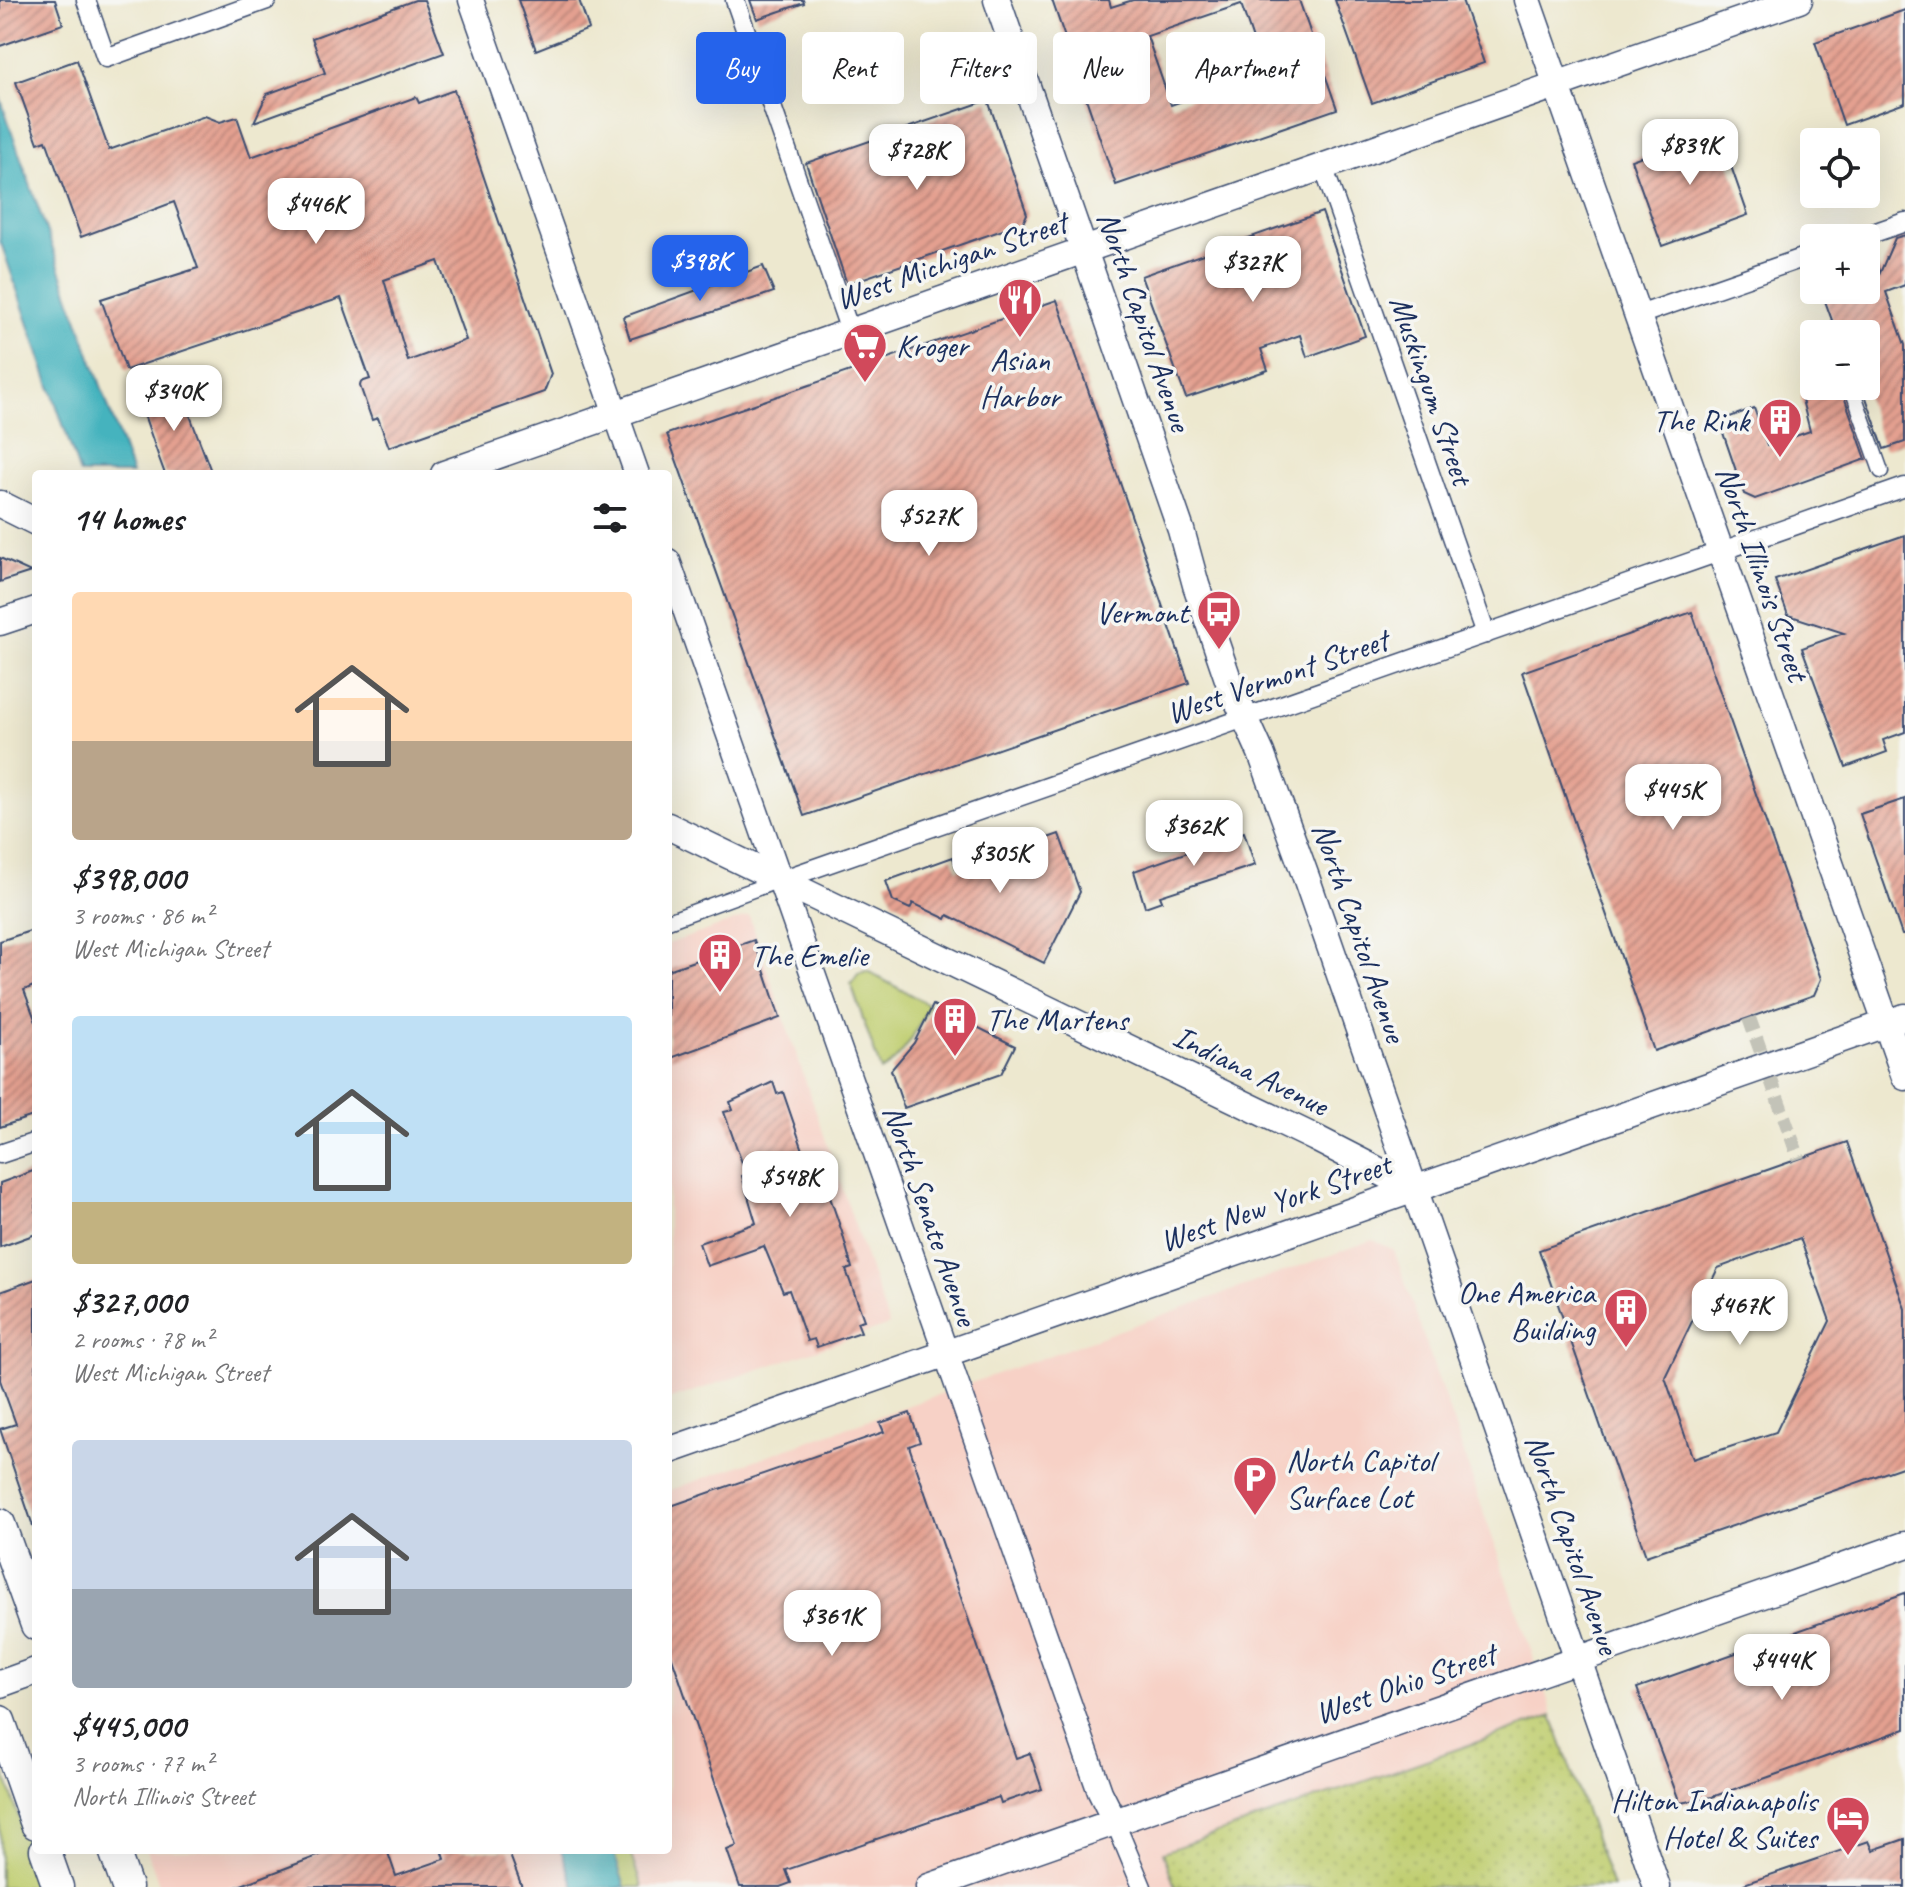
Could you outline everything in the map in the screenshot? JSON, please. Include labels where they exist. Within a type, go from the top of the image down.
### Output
[{"type":"main road","name":"North Capitol Avenue","points":[[997,0],[1181,530],[1196,585],[1307,880],[1657,1887]]},
{"type":"main road","name":"North Illinois Street","points":[[1527,0],[1720,552],[1896,1020],[1905,1077]]},
{"type":"main road","name":"West Michigan Street","points":[[455,470],[1555,85],[1748,8],[1799,0]]},
{"type":"main road","points":[[0,504],[32,520]]},
{"type":"main road","points":[[0,622],[32,611]]},
{"type":"main road","name":"Indiana Avenue","points":[[672,828],[1315,1138],[1414,1189]]},
{"type":"main road","name":"West New York Street","points":[[672,1450],[1896,1020]]},
{"type":"main road","points":[[0,1524],[32,1614]]},
{"type":"main road","name":"West Ohio Street","points":[[929,1887],[1905,1545]]},
{"type":"main road","points":[[0,1684],[32,1672]]},
{"type":"main road","points":[[0,1721],[32,1813]]},
{"type":"main road","points":[[46,1854],[58,1887]]},
{"type":"main road","points":[[115,1854],[127,1887]]},
{"type":"street","points":[[86,0],[106,58],[267,0]]},
{"type":"street","points":[[471,0],[636,470]]},
{"type":"street","points":[[735,0],[850,331]]},
{"type":"street","name":"Muskingum Street","points":[[1323,166],[1486,634]]},
{"type":"street","points":[[1880,231],[1905,222]]},
{"type":"street","points":[[1639,315],[1800,259]]},
{"type":"street","points":[[1856,400],[1881,471]]},
{"type":"street","name":"West Vermont Street","points":[[672,920],[1905,487]]},
{"type":"street","name":"North Senate Avenue","points":[[672,572],[1100,1792],[1142,1887]]},
{"type":"street","points":[[0,1154],[32,1143]]},
{"type":"shaded area","points":[[749,916],[889,1325],[672,1399],[672,943]]},
{"type":"shaded area","points":[[1373,1240],[1394,1250],[1612,1887],[160,1887],[148,1854],[672,1854],[672,1490]]},
{"type":"green space","points":[[867,971],[929,1005],[904,1050],[881,1071],[851,984],[859,973]]},
{"type":"green space","points":[[1552,1716],[1612,1887],[1175,1887],[1163,1852]]},
{"type":"green space","points":[[0,1760],[42,1887],[0,1887]]},
{"type":"green space","points":[[613,1854],[630,1854],[642,1887],[625,1887]]},
{"type":"water","points":[[0,97],[131,470],[79,470],[0,240]]},
{"type":"water","points":[[562,1854],[614,1854],[625,1887],[574,1887]]},
{"type":"building","points":[[0,0],[55,0],[63,24],[0,46]]},
{"type":"building","points":[[415,0],[424,0],[444,53],[254,122],[267,94],[325,73],[312,38]]},
{"type":"building","points":[[518,0],[579,0],[589,29],[536,50]]},
{"type":"building","points":[[750,0],[803,0],[804,3],[757,19]]},
{"type":"building","points":[[1052,0],[1109,0],[1111,7],[1133,0],[1299,0],[1310,32],[1250,32],[1241,4],[1150,35],[1150,32],[1063,32]]},
{"type":"building","points":[[1335,0],[1462,0],[1484,63],[1372,103]]},
{"type":"building","points":[[1905,10],[1905,103],[1844,125],[1815,42]]},
{"type":"building","points":[[1150,45],[1166,91],[1166,104],[1325,104],[1325,75],[1337,109],[1116,185],[1088,104],[1150,104]]},
{"type":"building","points":[[77,60],[109,150],[205,116],[220,122],[237,117],[251,157],[416,97],[419,103],[454,90],[551,374],[544,392],[389,447],[378,418],[372,420],[360,386],[361,382],[370,379],[341,298],[126,370],[101,299],[198,268],[174,202],[81,237],[46,140],[38,143],[16,82]],"holes":[[[438,261],[466,340],[408,361],[384,280]]]},
{"type":"building","points":[[976,104],[989,104],[1027,214],[1023,223],[847,284],[806,163]]},
{"type":"building","points":[[1718,129],[1748,215],[1662,246],[1631,160]]},
{"type":"building","points":[[1322,212],[1365,336],[1307,357],[1300,335],[1261,349],[1268,370],[1186,398],[1141,276]]},
{"type":"building","points":[[1905,235],[1905,285],[1886,292],[1905,345],[1905,442],[1884,449],[1867,400],[1880,400],[1880,320],[1832,320],[1826,304],[1880,304],[1880,273],[1895,238]]},
{"type":"building","points":[[763,266],[774,292],[630,339],[623,317]]},
{"type":"building","points":[[1057,300],[1189,683],[804,816],[667,434]]},
{"type":"building","points":[[179,385],[211,470],[164,470],[139,400]]},
{"type":"building","name":"The Rink","points":[[1802,400],[1845,400],[1866,459],[1755,499],[1744,494],[1719,421],[1754,408],[1767,446],[1810,431]]},
{"type":"building","points":[[1905,535],[1905,732],[1883,740],[1887,752],[1846,767],[1802,648],[1844,633],[1788,615],[1775,580]]},
{"type":"building","points":[[0,558],[31,572],[0,582]]},
{"type":"building","points":[[1692,612],[1821,979],[1814,995],[1654,1051],[1522,672]]},
{"type":"building","points":[[1905,799],[1905,935],[1902,935],[1860,814]]},
{"type":"building","points":[[1244,832],[1255,865],[1160,896],[1162,901],[1145,907],[1134,871]]},
{"type":"building","points":[[1059,834],[1080,892],[1044,963],[948,915],[946,919],[913,903],[910,909],[893,901],[886,881],[953,857],[957,870]]},
{"type":"building","points":[[32,930],[32,987],[24,990],[32,1011],[32,1116],[0,1127],[0,941]]},
{"type":"building","name":"The Emelie","points":[[754,940],[780,1018],[672,1058],[672,969]]},
{"type":"building","name":"The Martens","points":[[933,1005],[1015,1046],[1001,1074],[904,1108],[891,1070],[914,1043]]},
{"type":"building","points":[[773,1082],[777,1094],[783,1092],[805,1156],[811,1154],[819,1178],[823,1177],[852,1268],[846,1270],[864,1320],[857,1322],[861,1332],[817,1347],[814,1339],[807,1341],[789,1290],[783,1292],[764,1246],[707,1266],[699,1243],[756,1223],[742,1176],[746,1174],[724,1112],[733,1110],[730,1102]]},
{"type":"building","name":"One America Building","points":[[1847,1142],[1905,1309],[1905,1466],[1646,1556],[1539,1250]],"holes":[[[1800,1238],[1830,1321],[1776,1432],[1693,1459],[1665,1377],[1718,1268]]]},
{"type":"building","points":[[32,1171],[32,1235],[0,1247],[0,1183]]},
{"type":"building","points":[[32,1280],[32,1523],[0,1429],[16,1424],[0,1380],[0,1292]]},
{"type":"building","points":[[910,1413],[920,1442],[909,1446],[1016,1758],[1030,1753],[1042,1789],[1001,1803],[999,1797],[786,1870],[791,1883],[780,1887],[740,1887],[727,1850],[737,1846],[672,1658],[672,1506],[884,1432],[880,1423]]},
{"type":"building","points":[[1905,1593],[1905,1729],[1712,1797],[1680,1803],[1637,1688]]},
{"type":"building","name":"Hilton Indianapolis Hotel & Suites","points":[[1905,1839],[1905,1887],[1744,1887],[1744,1884],[1869,1841],[1873,1850]]},
{"type":"building","points":[[323,1854],[388,1854],[396,1876],[445,1859],[443,1854],[510,1854],[522,1887],[236,1887]]},
{"type":"tunnel","points":[[1749,1018],[1799,1159]]},
{"type":"place","name":"Asian Harbor","points":[[1020,339]]},
{"type":"place","name":"Kroger","points":[[865,384]]},
{"type":"place","name":"The Rink","points":[[1780,459]]},
{"type":"place","name":"Vermont","points":[[1219,651]]},
{"type":"place","name":"The Emelie","points":[[720,994]]},
{"type":"place","name":"The Martens","points":[[955,1058]]},
{"type":"place","name":"One America Building","points":[[1626,1349]]},
{"type":"place","name":"North Capitol Surface Lot","points":[[1255,1517]]},
{"type":"place","name":"Hilton Indianapolis Hotel & Suites","points":[[1848,1857]]}]
